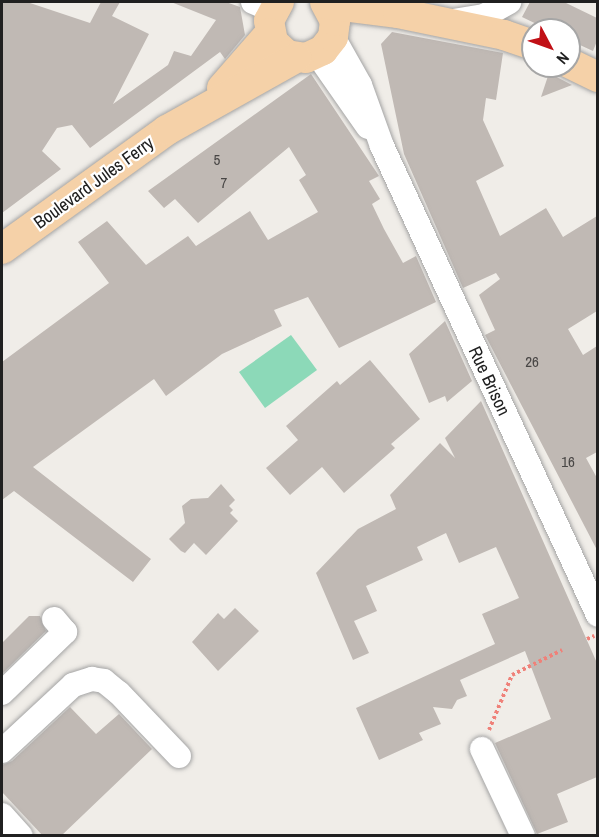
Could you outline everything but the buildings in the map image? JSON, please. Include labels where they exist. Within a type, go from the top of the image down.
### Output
[{"type":"main road","points":[[386,2],[436,24]]},
{"type":"main road","points":[[268,12],[279,49],[322,31],[398,13],[436,24],[504,35],[521,41]]},
{"type":"main road","name":"Boulevard Jules Ferry","points":[[188,117],[239,72],[268,12]]},
{"type":"main road","name":"Boulevard Jules Ferry","points":[[2,249],[188,117],[322,31]]},
{"type":"main road","points":[[581,69],[597,76]]},
{"type":"street","points":[[436,24],[484,16],[509,2]]},
{"type":"street","name":"Rue Brison","points":[[322,31],[382,146],[597,615]]},
{"type":"street","points":[[2,693],[65,632],[54,620]]},
{"type":"street","points":[[2,751],[73,685],[92,679],[104,681],[119,693],[178,756]]},
{"type":"street","points":[[482,749],[523,836]]},
{"type":"street","points":[[2,815],[21,836]]},
{"type":"path","points":[[482,749],[512,675],[562,650]]},
{"type":"green space","points":[[291,335],[317,370],[265,408],[239,372]]}]
